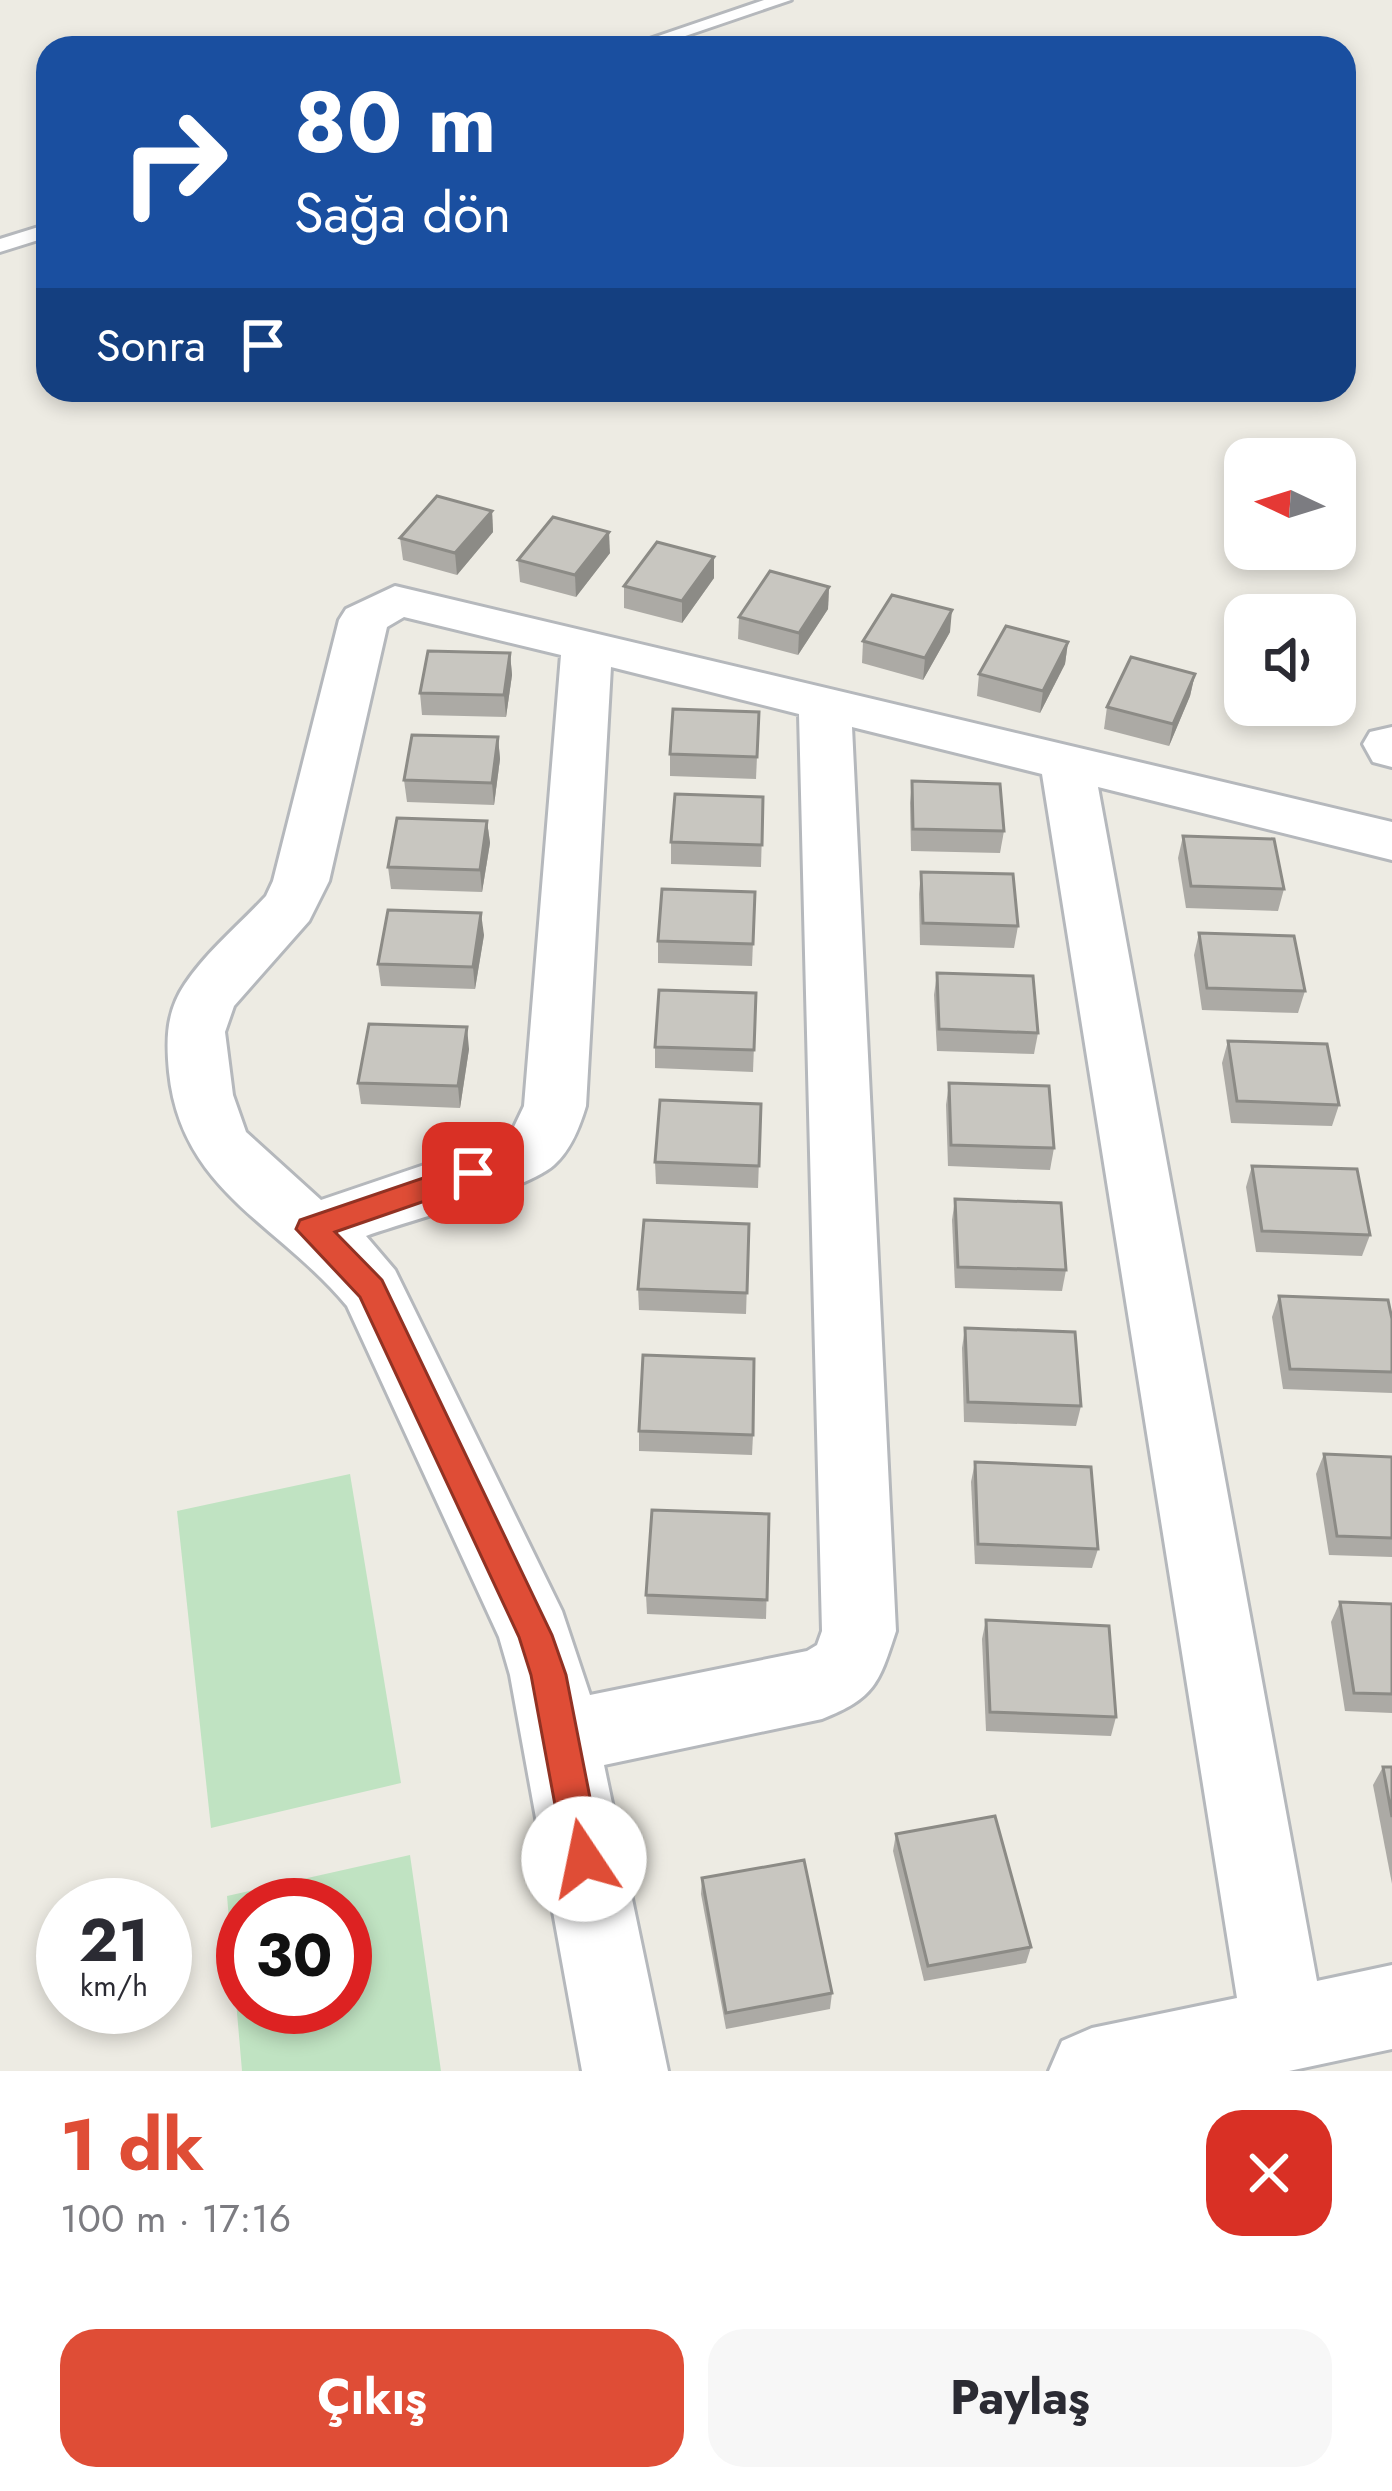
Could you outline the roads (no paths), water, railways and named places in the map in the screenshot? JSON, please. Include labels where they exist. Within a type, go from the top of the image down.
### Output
[{"type":"street","points":[[625,2071],[536,1635],[371,1289],[344,1256],[247,1174],[220,1144],[202,1095],[195,1032],[207,997],[289,907],[301,881],[364,620],[395,601],[412,602],[1392,841]]},
{"type":"street","points":[[311,1229],[514,1159],[536,1147],[548,1129],[554,1106],[587,645]]},
{"type":"street","points":[[560,1738],[822,1683],[846,1668],[859,1630],[825,704]]},
{"type":"street","points":[[1067,762],[1284,2029]]},
{"type":"street","points":[[1092,2071],[1392,2007]]},
{"type":"lane","points":[[670,36],[782,0]]},
{"type":"lane","points":[[0,246],[36,234]]}]
